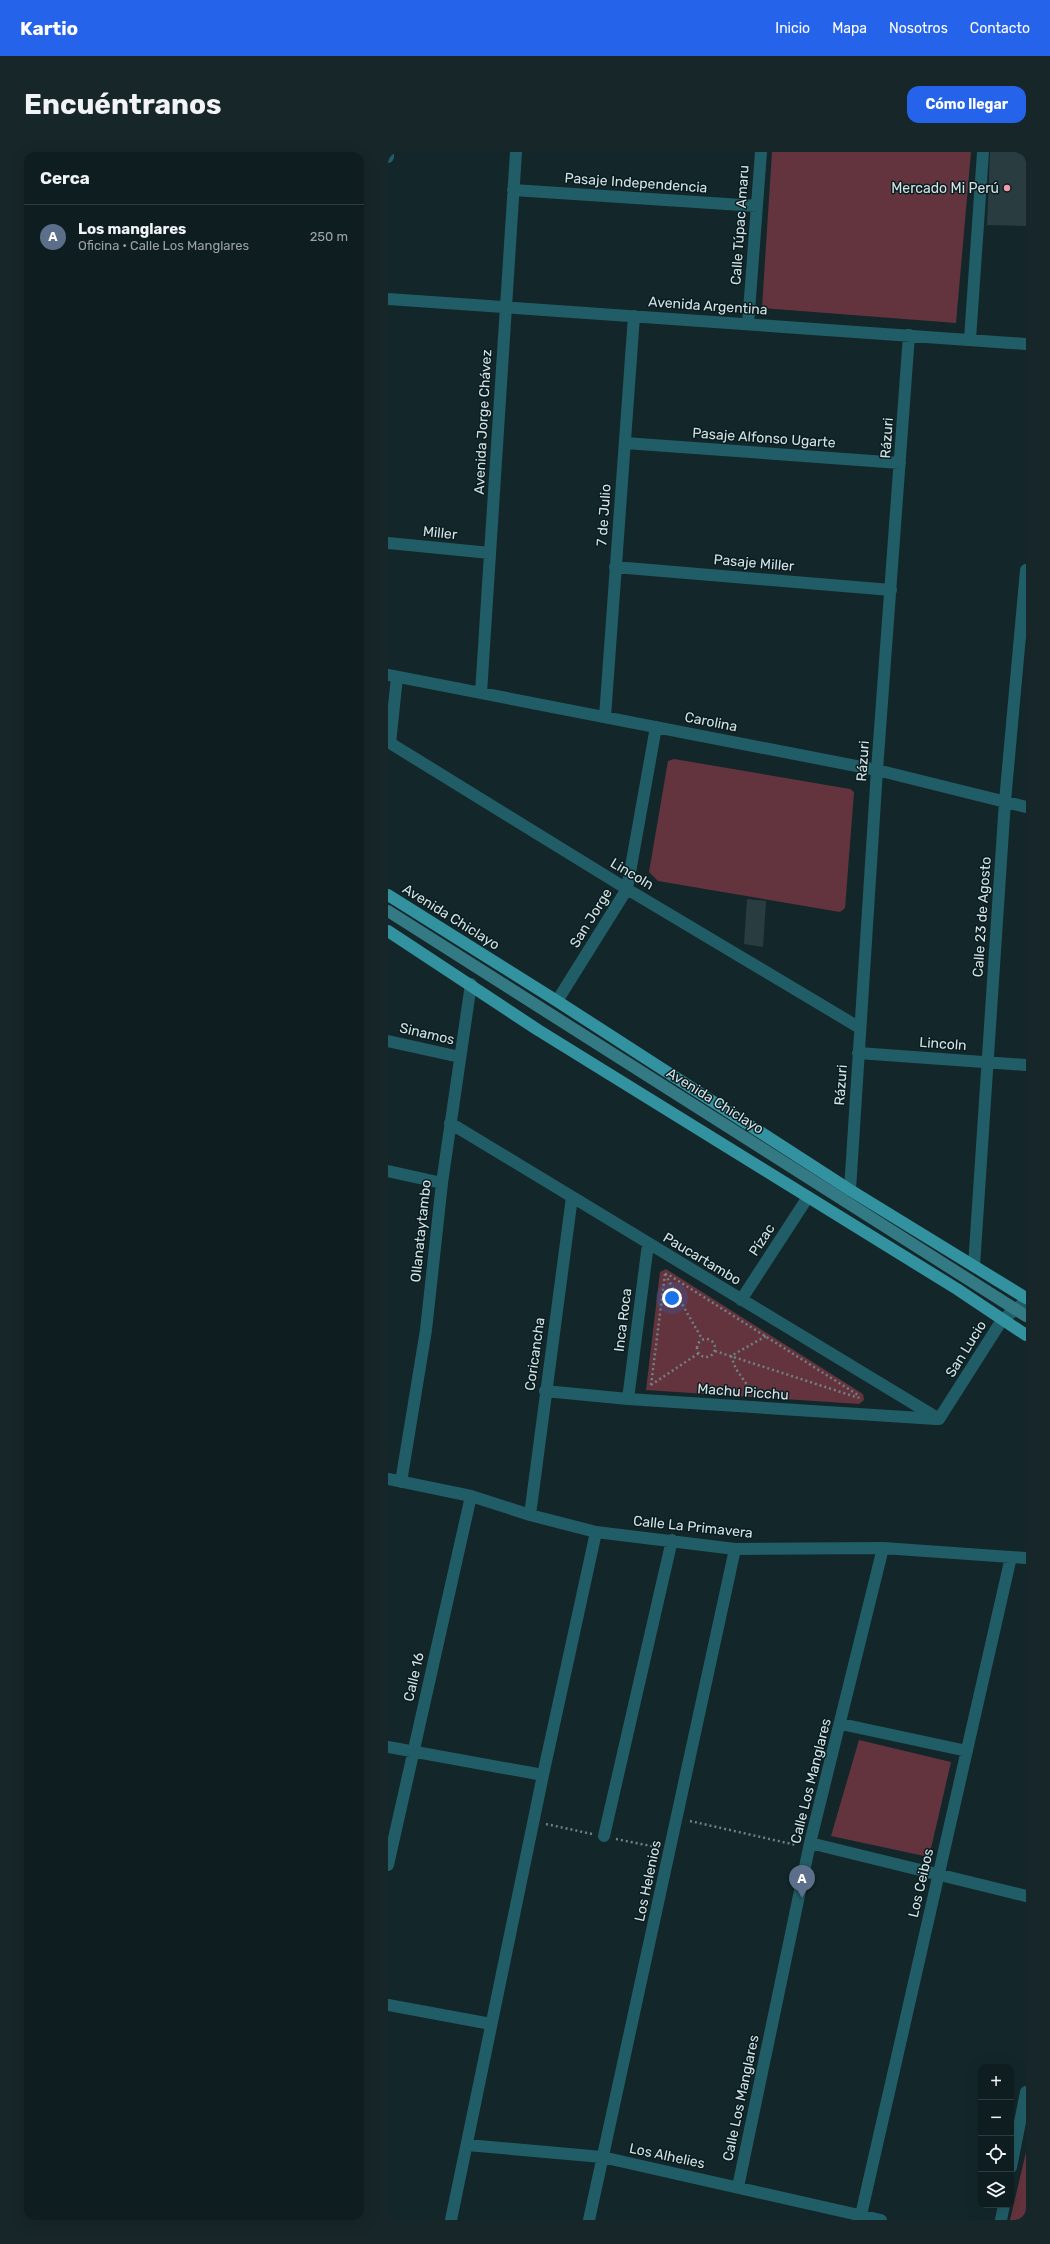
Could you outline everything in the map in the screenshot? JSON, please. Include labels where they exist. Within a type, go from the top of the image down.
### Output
[{"type":"main road","name":"Avenida Chiclayo","points":[[388,895],[557,1000],[850,1190],[1026,1298]]},
{"type":"main road","points":[[388,931],[471,984],[538,1030],[957,1289],[1026,1335]]},
{"type":"street","points":[[388,152],[388,157]]},
{"type":"street","name":"Avenida Jorge Chávez","points":[[481,693],[516,152]]},
{"type":"street","name":"Calle Túpac Amaru","points":[[748,324],[761,152]]},
{"type":"street","points":[[970,339],[983,152]]},
{"type":"street","name":"Pasaje Independencia","points":[[513,190],[757,206]]},
{"type":"street","name":"Avenida Argentina","points":[[388,299],[1026,344]]},
{"type":"street","name":"7 de Julio","points":[[604,717],[634,316]]},
{"type":"street","name":"Rázuri","points":[[850,1190],[877,770],[909,335]]},
{"type":"street","name":"Pasaje Alfonso Ugarte","points":[[625,443],[900,463]]},
{"type":"street","name":"Miller","points":[[388,543],[490,553]]},
{"type":"street","name":"Pasaje Miller","points":[[616,567],[891,590]]},
{"type":"street","name":"Calle 23 de Agosto","points":[[974,1266],[1005,801],[1026,570]]},
{"type":"street","name":"Carolina","points":[[393,676],[877,770],[1026,807]]},
{"type":"street","name":"Lincoln","points":[[393,676],[390,743],[627,889],[860,1028]]},
{"type":"street","name":"San Jorge","points":[[557,1000],[627,889],[656,727]]},
{"type":"street","name":"Avenida Chiclayo","points":[[388,911],[1021,1313]]},
{"type":"street","name":"Ollanataytambo","points":[[401,1482],[426,1330],[442,1183],[471,984]]},
{"type":"street","name":"Sinamos","points":[[388,1041],[460,1057]]},
{"type":"street","name":"Lincoln","points":[[858,1053],[1026,1065]]},
{"type":"street","name":"Paucartambo","points":[[450,1123],[939,1420]]},
{"type":"street","points":[[388,1171],[442,1183]]},
{"type":"street","name":"Coricancha","points":[[530,1514],[572,1197]]},
{"type":"street","name":"Pízac","points":[[741,1300],[808,1197]]},
{"type":"street","name":"Inca Roca","points":[[628,1399],[648,1244]]},
{"type":"street","name":"San Lucio","points":[[939,1420],[1002,1320],[1021,1313],[1026,1301]]},
{"type":"street","name":"Machu Picchu","points":[[545,1392],[939,1420]]},
{"type":"street","name":"Calle La Primavera","points":[[388,1479],[471,1496],[596,1532],[672,1540],[735,1549],[883,1548],[1026,1558]]},
{"type":"street","name":"Calle 16","points":[[388,1865],[390,1842],[471,1496]]},
{"type":"street","points":[[451,2220],[543,1775],[596,1532]]},
{"type":"street","points":[[604,1836],[672,1540]]},
{"type":"street","name":"Calle Los Manglares","points":[[738,2187],[810,1845],[841,1724],[883,1548]]},
{"type":"street","name":"Los Helenios","points":[[588,2220],[735,1549]]},
{"type":"street","name":"Los Ceibos","points":[[861,2215],[1011,1557]]},
{"type":"street","points":[[841,1724],[967,1751]]},
{"type":"street","points":[[388,1747],[543,1775]]},
{"type":"street","points":[[810,1845],[1026,1896]]},
{"type":"street","points":[[388,2005],[492,2024]]},
{"type":"street","points":[[1014,2153],[1026,2092]]},
{"type":"street","name":"Los Alhelies","points":[[467,2145],[602,2157],[881,2220]]},
{"type":"street","points":[[1001,2220],[1003,2208]]},
{"type":"path","points":[[665,1274],[669,1275],[766,1336],[858,1395],[859,1398],[714,1351]]},
{"type":"path","points":[[665,1274],[702,1339]]},
{"type":"path","points":[[665,1274],[651,1385],[699,1353]]},
{"type":"path","points":[[731,1356],[766,1336]]},
{"type":"path","points":[[699,1353],[707,1356],[714,1351],[715,1346],[712,1341],[702,1339]]},
{"type":"path","points":[[699,1353],[697,1345],[702,1339]]},
{"type":"path","points":[[731,1356],[736,1369],[752,1392]]},
{"type":"path","points":[[677,1819],[810,1845]]},
{"type":"shaded area","points":[[772,152],[971,152],[956,323],[762,308]]},
{"type":"shaded area","points":[[674,759],[850,789],[854,792],[845,908],[840,912],[658,881],[649,872],[668,761]]},
{"type":"shaded area","points":[[666,1269],[863,1394],[864,1400],[859,1404],[646,1390],[660,1272]]},
{"type":"shaded area","points":[[859,1740],[951,1762],[929,1857],[831,1836]]},
{"type":"shaded area","points":[[1026,2152],[1026,2220],[1010,2220]]},
{"type":"building","name":"Mercado Mi Perú","points":[[990,152],[1026,152],[1026,226],[987,225]]},
{"type":"building","points":[[747,899],[766,901],[763,947],[744,944]]},
{"type":"place","name":"Mercado Mi Perú","points":[[1007,188]]},
{"type":"place","name":"Los manglares","points":[[802,1898]]}]
